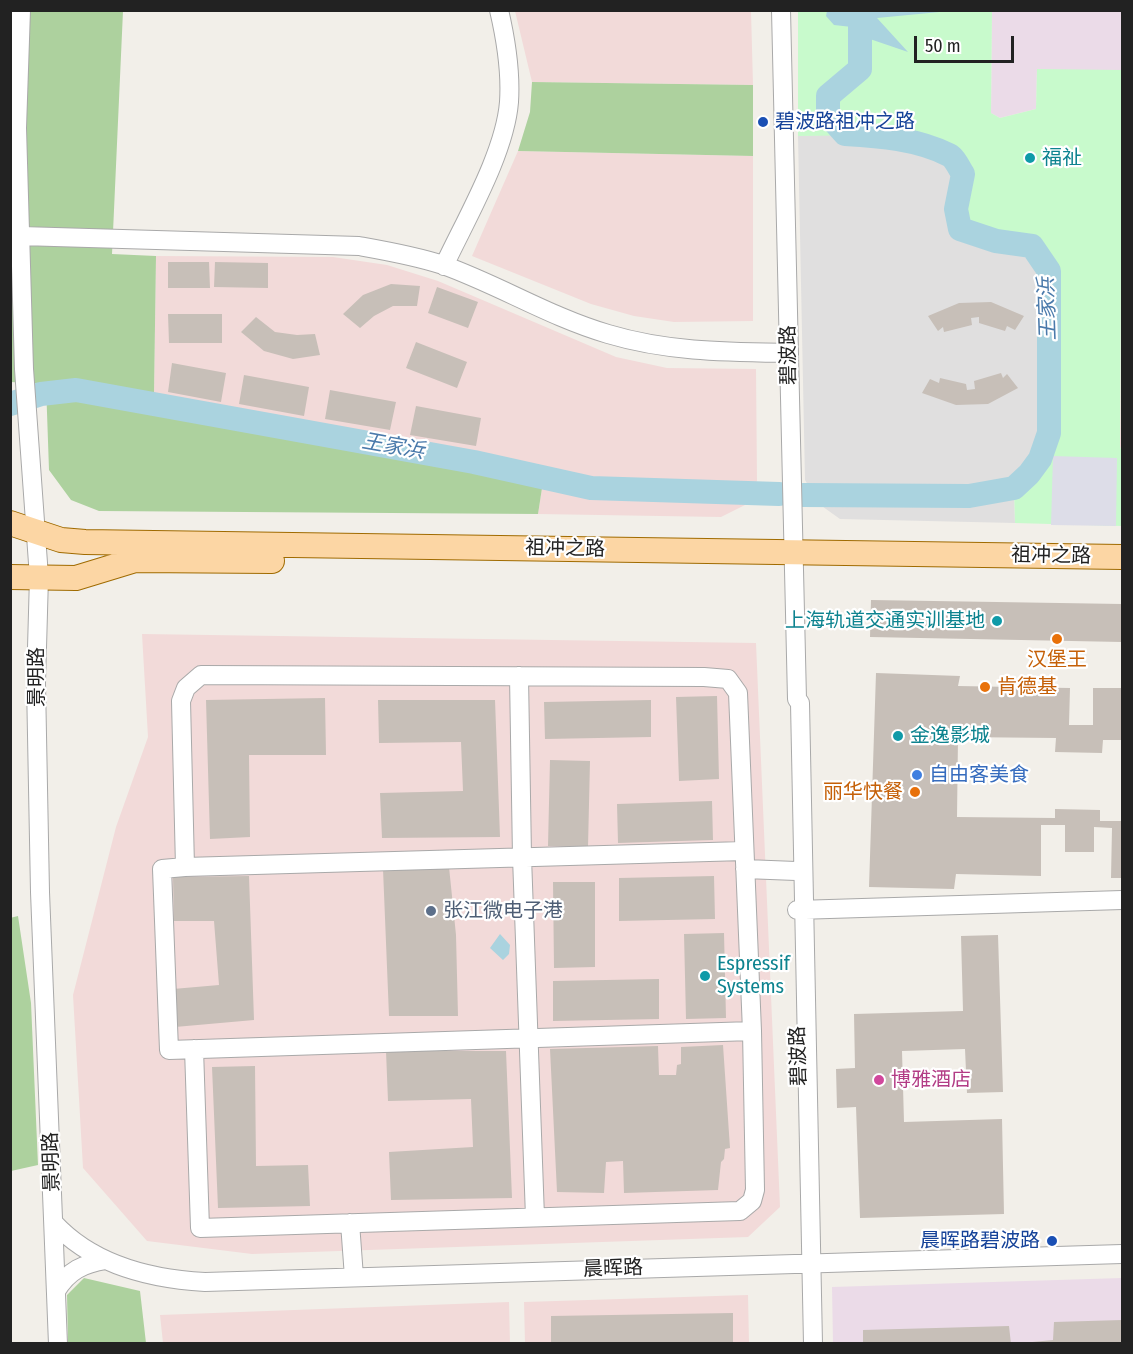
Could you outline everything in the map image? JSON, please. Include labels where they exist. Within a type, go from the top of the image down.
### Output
[{"type":"main road","name":"祖冲之路","points":[[10,523],[37,534],[85,542],[793,559],[1122,572]]},
{"type":"main road","name":"祖冲之路","points":[[10,577],[76,578],[135,560],[1122,557]]},
{"type":"street","name":"景明路","points":[[21,10],[17,128],[26,422],[39,577],[36,683],[40,892],[58,1344]]},
{"type":"street","points":[[444,266],[499,147],[505,126],[509,76],[499,10]]},
{"type":"street","name":"碧波路","points":[[781,10],[793,559],[797,699],[800,703],[800,910],[807,1263],[805,1344]]},
{"type":"street","points":[[21,236],[358,246],[401,253],[444,266],[565,319],[644,344],[716,352],[789,353]]},
{"type":"street","points":[[185,867],[182,701],[186,688],[201,675],[728,679],[738,693],[752,1032],[755,1190],[752,1201],[740,1211],[200,1228],[194,1049]]},
{"type":"street","points":[[519,676],[522,857],[535,1217]]},
{"type":"street","name":"碧波路","points":[[797,699],[794,703],[796,871],[800,910]]},
{"type":"street","points":[[752,1032],[169,1050],[162,869],[522,857],[745,860],[796,871]]},
{"type":"street","points":[[800,910],[1122,900]]},
{"type":"street","name":"晨晖路","points":[[54,1223],[78,1245],[106,1260],[147,1274],[176,1280],[354,1277],[1122,1254]]},
{"type":"street","points":[[350,1223],[354,1277]]},
{"type":"street","points":[[56,1291],[69,1273],[106,1260]]},
{"type":"street","name":"碧波路","points":[[807,1263],[813,1344]]},
{"type":"shaded area","points":[[515,11],[751,11],[753,85],[532,82]]},
{"type":"shaded area","points":[[992,11],[1122,11],[1122,70],[1037,70],[1036,109],[1000,118],[991,113]]},
{"type":"shaded area","points":[[875,135],[908,141],[951,156],[963,174],[956,209],[1032,246],[1049,271],[1049,433],[1040,459],[1014,488],[1015,523],[840,519],[819,504],[805,480],[798,136]]},
{"type":"shaded area","points":[[518,151],[753,156],[753,321],[674,322],[634,316],[591,304],[472,256]]},
{"type":"shaded area","points":[[156,256],[333,257],[387,265],[438,281],[616,357],[667,368],[756,369],[757,481],[747,504],[721,517],[538,514],[545,469],[154,394]]},
{"type":"shaded area","points":[[1122,270],[1122,454],[1120,447]]},
{"type":"shaded area","points":[[1053,456],[1117,458],[1116,526],[1051,525]]},
{"type":"shaded area","name":"张江微电子港","points":[[142,634],[756,643],[780,1207],[748,1237],[252,1254],[147,1241],[83,1168],[73,995],[116,827],[148,737]]},
{"type":"shaded area","points":[[1122,1278],[1122,1343],[833,1343],[832,1287]]},
{"type":"shaded area","points":[[748,1295],[749,1343],[525,1343],[524,1302]]},
{"type":"shaded area","points":[[509,1302],[510,1344],[163,1343],[160,1315]]},
{"type":"green space","points":[[11,11],[123,11],[112,254],[156,256],[154,394],[545,469],[538,514],[99,511],[71,500],[49,470],[46,384],[11,382]]},
{"type":"green space","points":[[798,11],[992,11],[991,113],[1000,118],[1036,109],[1037,69],[1122,70],[1120,446],[1122,526],[1015,523],[1014,488],[1040,459],[1049,433],[1049,271],[1032,246],[996,241],[960,229],[956,209],[963,174],[951,156],[908,141],[875,135],[798,136]]},
{"type":"green space","points":[[532,82],[753,85],[753,156],[518,151],[530,112]]},
{"type":"green space","points":[[18,916],[31,1003],[38,1165],[11,1171],[10,918]]},
{"type":"green space","points":[[84,1278],[140,1291],[146,1343],[68,1343],[67,1295]]},
{"type":"water","points":[[827,10],[950,11],[877,18],[908,52],[867,38],[852,27],[834,25],[826,16]]},
{"type":"water","points":[[500,934],[510,945],[509,954],[503,960],[490,948]]},
{"type":"building","points":[[168,262],[209,262],[210,288],[168,288]]},
{"type":"building","points":[[215,262],[268,263],[268,288],[214,287]]},
{"type":"building","points":[[391,284],[420,286],[417,306],[393,306],[374,316],[360,328],[343,314],[363,295]]},
{"type":"building","points":[[437,287],[478,302],[468,328],[428,313]]},
{"type":"building","points":[[991,302],[1024,316],[1015,330],[1007,326],[1005,331],[979,323],[979,317],[971,318],[972,325],[944,332],[943,327],[938,331],[928,316],[959,303]]},
{"type":"building","points":[[168,314],[222,314],[222,343],[169,343]]},
{"type":"building","points":[[256,317],[275,332],[297,335],[315,334],[320,355],[293,359],[264,351],[241,332]]},
{"type":"building","points":[[416,342],[467,362],[457,388],[406,368]]},
{"type":"building","points":[[172,363],[226,373],[221,402],[168,392]]},
{"type":"building","points":[[1001,373],[1003,378],[1007,374],[1018,388],[988,404],[956,405],[922,393],[930,379],[939,383],[940,378],[966,384],[967,390],[975,389],[974,381]]},
{"type":"building","points":[[244,375],[309,387],[304,416],[239,404]]},
{"type":"building","points":[[330,390],[396,402],[390,430],[325,419]]},
{"type":"building","points":[[416,406],[481,418],[476,446],[410,435]]},
{"type":"building","name":"上海轨道交通实训基地","points":[[871,600],[1122,604],[1122,642],[870,637]]},
{"type":"building","points":[[876,673],[960,676],[958,686],[1070,688],[1069,725],[1093,725],[1093,688],[1122,688],[1122,740],[1103,740],[1102,753],[1055,752],[1056,738],[958,737],[957,817],[1055,818],[1055,809],[1100,810],[1100,821],[1122,821],[1122,878],[1111,878],[1112,828],[1094,827],[1094,852],[1065,852],[1065,825],[1041,825],[1041,876],[956,874],[954,889],[869,887]]},
{"type":"building","points":[[717,696],[719,779],[679,781],[676,697]]},
{"type":"building","points":[[325,698],[326,755],[249,755],[250,837],[210,839],[206,700]]},
{"type":"building","points":[[378,700],[495,700],[500,837],[382,838],[380,793],[463,791],[461,742],[379,743]]},
{"type":"building","points":[[651,700],[651,737],[545,739],[544,702]]},
{"type":"building","points":[[550,760],[590,761],[588,847],[548,846]]},
{"type":"building","points":[[712,801],[713,840],[618,843],[617,804]]},
{"type":"building","points":[[449,867],[456,935],[458,1016],[389,1016],[383,869]]},
{"type":"building","points":[[249,876],[254,1020],[175,1027],[173,989],[219,985],[214,921],[174,921],[173,877]]},
{"type":"building","points":[[714,876],[715,919],[619,921],[619,878]]},
{"type":"building","points":[[553,882],[595,882],[595,967],[554,968]]},
{"type":"building","name":"Espressif Systems","points":[[724,933],[726,1018],[686,1019],[684,934]]},
{"type":"building","name":"博雅酒店","points":[[998,935],[1003,1092],[967,1093],[965,1049],[902,1051],[904,1122],[1002,1119],[1004,1214],[860,1218],[856,1107],[837,1108],[836,1069],[855,1068],[854,1014],[963,1011],[961,936]]},
{"type":"building","points":[[659,979],[659,1019],[553,1021],[553,981]]},
{"type":"building","points":[[723,1045],[730,1148],[725,1149],[724,1159],[721,1162],[718,1190],[624,1193],[623,1161],[606,1162],[604,1193],[557,1192],[550,1049],[658,1046],[659,1075],[676,1075],[677,1065],[681,1064],[681,1047]]},
{"type":"building","points":[[386,1051],[506,1051],[512,1198],[391,1200],[389,1152],[473,1147],[471,1099],[388,1101]]},
{"type":"building","points":[[255,1066],[256,1166],[308,1165],[310,1206],[218,1208],[212,1067]]},
{"type":"building","points":[[733,1313],[733,1344],[551,1344],[551,1316]]},
{"type":"building","points":[[1122,1320],[1122,1344],[1012,1344],[1053,1340],[1054,1322]]},
{"type":"building","points":[[1009,1326],[1011,1344],[863,1344],[863,1330]]},
{"type":"waterway","name":"王家浜","points":[[803,495],[969,496],[1014,488],[1029,474],[1040,459],[1049,433],[1049,271],[1032,246],[996,241],[960,229],[956,209],[963,174],[951,156],[911,142],[885,137],[845,134],[828,115],[828,96],[860,69],[860,15],[856,10]]},
{"type":"waterway","name":"王家浜","points":[[10,404],[41,394],[76,390],[474,462],[591,488],[779,494]]},
{"type":"place","name":"碧波路祖冲之路","points":[[763,122]]},
{"type":"place","name":"福祉","points":[[1030,158]]},
{"type":"place","name":"上海轨道交通实训基地","points":[[997,621]]},
{"type":"place","name":"汉堡王","points":[[1057,639]]},
{"type":"place","name":"肯德基","points":[[985,687]]},
{"type":"place","name":"金逸影城","points":[[898,736]]},
{"type":"place","name":"自由客美食","points":[[917,775]]},
{"type":"place","name":"丽华快餐","points":[[915,792]]},
{"type":"place","name":"张江微电子港","points":[[431,911]]},
{"type":"place","name":"Espressif Systems","points":[[705,976]]},
{"type":"place","name":"博雅酒店","points":[[879,1080]]},
{"type":"place","name":"晨晖路碧波路","points":[[1052,1241]]}]
